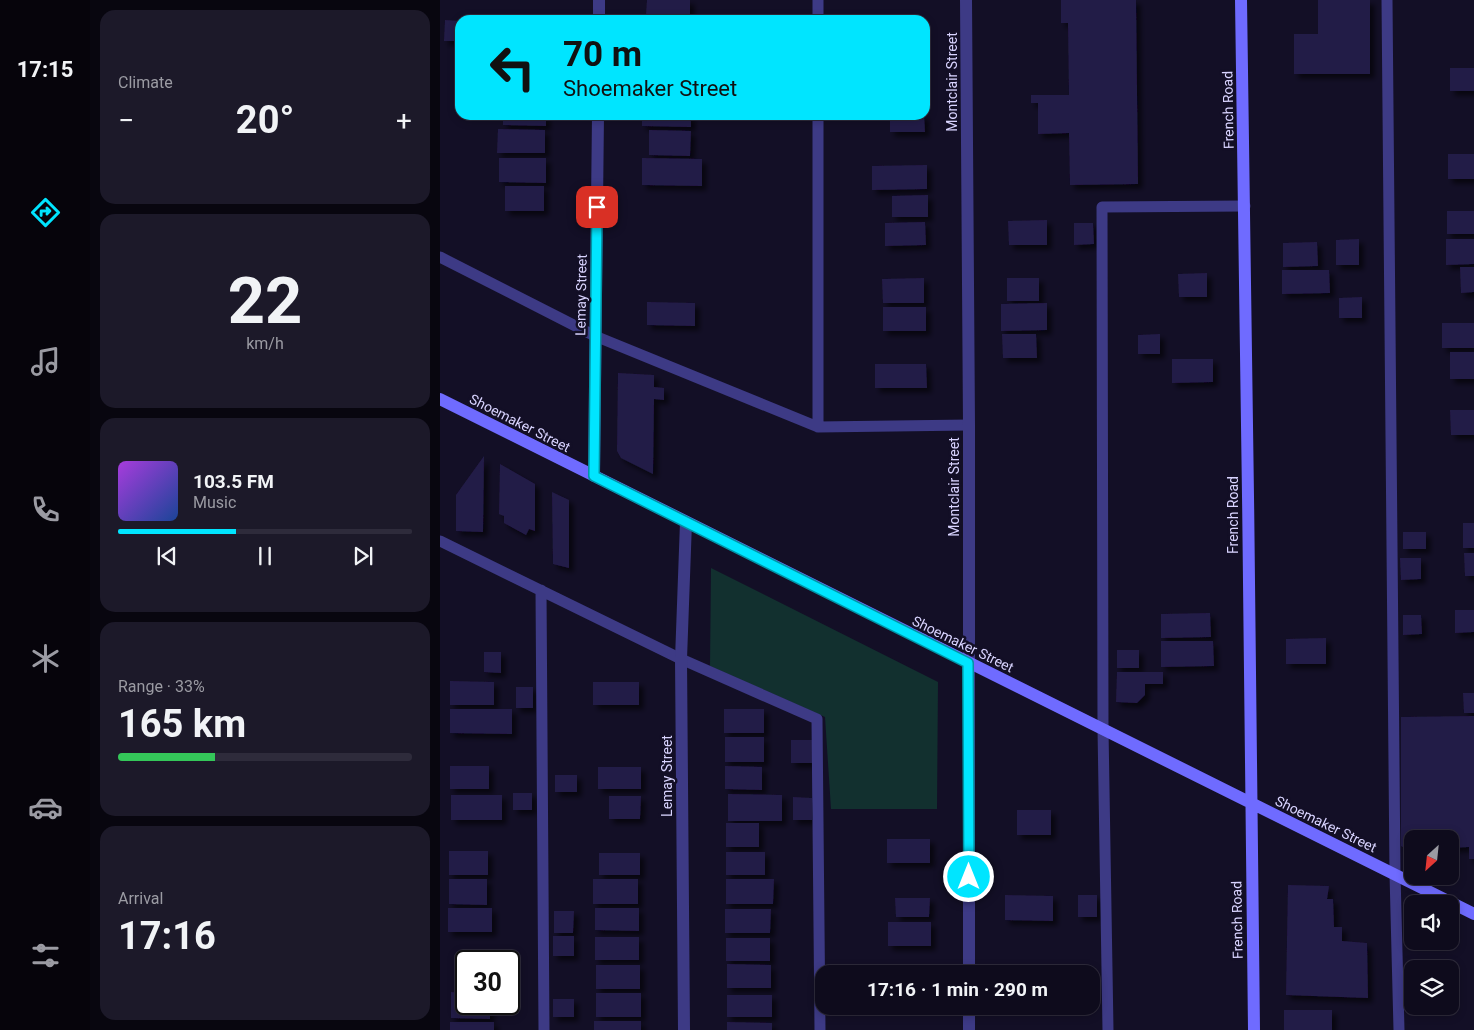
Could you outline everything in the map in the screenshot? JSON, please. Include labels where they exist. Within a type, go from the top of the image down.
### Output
[{"type":"street","points":[[599,0],[599,15]]},
{"type":"street","name":"Montclair Street","points":[[966,0],[969,425],[969,965]]},
{"type":"street","name":"French Road","points":[[1241,0],[1254,1030]]},
{"type":"street","name":"Lemay Street","points":[[594,476],[598,120]]},
{"type":"street","name":"Shoemaker Street","points":[[440,399],[1474,914]]},
{"type":"street","name":"Lemay Street","points":[[684,1030],[681,660],[686,522]]},
{"type":"street","points":[[969,1015],[969,1030]]},
{"type":"lane","points":[[818,0],[818,15]]},
{"type":"lane","points":[[1387,0],[1398,1030]]},
{"type":"lane","points":[[818,120],[818,427]]},
{"type":"lane","points":[[1108,1030],[1103,729],[1102,207],[1245,206]]},
{"type":"lane","points":[[440,257],[596,336],[818,427],[969,425]]},
{"type":"lane","points":[[440,541],[681,660],[817,719],[820,1030]]},
{"type":"lane","points":[[541,590],[544,1030]]},
{"type":"green space","points":[[711,568],[938,682],[937,809],[831,809],[825,717],[710,666]]},
{"type":"building","points":[[647,0],[690,0],[690,15],[646,15]]},
{"type":"building","points":[[1061,0],[1136,0],[1138,184],[1070,185],[1069,133],[1038,134],[1038,103],[1031,103],[1031,95],[1069,95],[1068,23],[1061,23]]},
{"type":"building","points":[[1318,0],[1370,0],[1370,74],[1294,74],[1294,34],[1318,34]]},
{"type":"building","points":[[445,20],[455,21],[455,41],[444,41]]},
{"type":"building","points":[[1450,68],[1474,68],[1474,91],[1450,91]]},
{"type":"building","points":[[503,120],[546,120],[546,126],[503,125]]},
{"type":"building","points":[[642,120],[691,120],[691,127],[642,126]]},
{"type":"building","points":[[890,120],[924,120],[925,132],[890,132]]},
{"type":"building","points":[[498,129],[545,130],[545,153],[497,153]]},
{"type":"building","points":[[649,130],[691,131],[690,156],[649,155]]},
{"type":"building","points":[[1448,154],[1474,154],[1474,179],[1448,179]]},
{"type":"building","points":[[499,158],[546,158],[546,183],[499,182]]},
{"type":"building","points":[[642,158],[702,159],[702,186],[642,185]]},
{"type":"building","points":[[927,165],[927,189],[872,190],[872,166]]},
{"type":"building","points":[[505,186],[544,186],[544,211],[505,211]]},
{"type":"building","points":[[928,195],[928,217],[892,217],[892,196]]},
{"type":"building","points":[[1447,211],[1474,211],[1474,234],[1447,234]]},
{"type":"building","points":[[1047,220],[1047,245],[1009,245],[1008,221]]},
{"type":"building","points":[[925,222],[926,245],[885,246],[885,223]]},
{"type":"building","points":[[1074,223],[1093,223],[1094,244],[1074,245]]},
{"type":"building","points":[[1359,239],[1359,265],[1336,265],[1336,240]]},
{"type":"building","points":[[1446,239],[1474,239],[1474,264],[1446,265]]},
{"type":"building","points":[[1317,242],[1318,266],[1283,267],[1283,243]]},
{"type":"building","points":[[1460,267],[1474,267],[1474,292],[1461,293]]},
{"type":"building","points":[[1282,270],[1329,270],[1330,293],[1282,294]]},
{"type":"building","points":[[1207,273],[1207,297],[1179,297],[1178,274]]},
{"type":"building","points":[[924,278],[924,303],[883,303],[882,279]]},
{"type":"building","points":[[1007,278],[1039,278],[1039,301],[1007,301]]},
{"type":"building","points":[[1362,297],[1362,318],[1339,318],[1339,298]]},
{"type":"building","points":[[647,302],[695,303],[695,326],[647,325]]},
{"type":"building","points":[[1047,303],[1047,330],[1001,331],[1001,304]]},
{"type":"building","points":[[883,307],[926,307],[926,331],[883,331]]},
{"type":"building","points":[[1442,323],[1474,323],[1474,348],[1442,348]]},
{"type":"building","points":[[1002,334],[1036,334],[1037,358],[1003,358]]},
{"type":"building","points":[[1160,334],[1160,354],[1138,354],[1138,335]]},
{"type":"building","points":[[1450,352],[1474,352],[1474,379],[1450,379]]},
{"type":"building","points":[[1172,359],[1213,359],[1213,382],[1172,383]]},
{"type":"building","points":[[875,364],[926,364],[927,388],[875,388]]},
{"type":"building","points":[[618,373],[654,375],[654,387],[664,388],[664,400],[654,399],[653,474],[621,458],[617,451]]},
{"type":"building","points":[[1450,410],[1474,410],[1474,435],[1451,435]]},
{"type":"building","points":[[484,456],[483,532],[456,531],[456,495]]},
{"type":"building","points":[[500,464],[535,484],[535,531],[529,529],[526,535],[504,523],[504,516],[499,514]]},
{"type":"building","points":[[552,492],[569,500],[569,568],[553,564]]},
{"type":"building","points":[[1463,523],[1474,523],[1474,548],[1463,548]]},
{"type":"building","points":[[1403,532],[1426,532],[1426,549],[1403,549]]},
{"type":"building","points":[[1464,553],[1474,553],[1474,576],[1465,576]]},
{"type":"building","points":[[1400,558],[1421,558],[1421,579],[1401,580]]},
{"type":"building","points":[[1455,610],[1474,610],[1474,632],[1455,633]]},
{"type":"building","points":[[1210,613],[1211,637],[1161,638],[1161,614]]},
{"type":"building","points":[[1403,615],[1421,615],[1422,634],[1403,635]]},
{"type":"building","points":[[1326,638],[1326,664],[1286,664],[1286,639]]},
{"type":"building","points":[[1161,641],[1213,641],[1214,666],[1161,667]]},
{"type":"building","points":[[1117,650],[1139,650],[1139,668],[1117,668]]},
{"type":"building","points":[[484,652],[501,652],[501,673],[484,672]]},
{"type":"building","points":[[1117,672],[1163,672],[1163,684],[1145,684],[1145,695],[1137,703],[1116,702]]},
{"type":"building","points":[[450,681],[494,682],[494,705],[450,705]]},
{"type":"building","points":[[593,682],[639,682],[639,705],[593,705]]},
{"type":"building","points":[[516,687],[533,687],[533,708],[516,708]]},
{"type":"building","points":[[1463,693],[1474,693],[1474,713],[1464,713]]},
{"type":"building","points":[[450,709],[512,709],[512,734],[450,733]]},
{"type":"building","points":[[724,709],[764,709],[764,733],[724,733]]},
{"type":"building","points":[[1474,716],[1474,859],[1469,859],[1469,847],[1459,848],[1459,830],[1404,830],[1404,848],[1401,846],[1401,717]]},
{"type":"building","points":[[725,737],[764,737],[764,762],[725,762]]},
{"type":"building","points":[[791,740],[813,740],[813,763],[791,763]]},
{"type":"building","points":[[450,766],[489,766],[489,789],[450,789]]},
{"type":"building","points":[[725,766],[762,767],[762,790],[725,789]]},
{"type":"building","points":[[598,767],[641,767],[641,789],[598,789]]},
{"type":"building","points":[[555,775],[577,775],[577,792],[555,792]]},
{"type":"building","points":[[513,793],[532,793],[532,810],[513,810]]},
{"type":"building","points":[[728,794],[782,795],[782,821],[728,821]]},
{"type":"building","points":[[451,795],[502,795],[502,820],[451,820]]},
{"type":"building","points":[[609,796],[641,796],[640,819],[609,819]]},
{"type":"building","points":[[793,797],[812,798],[812,820],[793,820]]},
{"type":"building","points":[[1017,810],[1051,810],[1051,835],[1017,835]]},
{"type":"building","points":[[726,823],[759,823],[759,847],[726,847]]},
{"type":"building","points":[[887,839],[930,839],[930,863],[887,863]]},
{"type":"building","points":[[449,851],[488,851],[488,875],[449,875]]},
{"type":"building","points":[[726,852],[765,852],[765,875],[726,875]]},
{"type":"building","points":[[599,853],[640,853],[640,875],[599,875]]},
{"type":"building","points":[[449,879],[487,879],[487,905],[449,904]]},
{"type":"building","points":[[593,879],[638,879],[638,904],[593,904]]},
{"type":"building","points":[[726,879],[774,879],[773,904],[726,904]]},
{"type":"building","points":[[1288,885],[1329,886],[1327,899],[1333,899],[1334,927],[1342,927],[1342,941],[1367,943],[1368,998],[1286,995]]},
{"type":"building","points":[[1005,895],[1053,896],[1053,921],[1005,920]]},
{"type":"building","points":[[1078,895],[1097,895],[1097,917],[1078,917]]},
{"type":"building","points":[[895,898],[930,898],[929,917],[896,917]]},
{"type":"building","points":[[448,908],[492,908],[492,932],[448,932]]},
{"type":"building","points":[[595,908],[639,908],[639,931],[595,930]]},
{"type":"building","points":[[725,909],[771,909],[770,933],[725,933]]},
{"type":"building","points":[[554,911],[574,911],[573,933],[554,933]]},
{"type":"building","points":[[888,922],[931,922],[931,946],[888,946]]},
{"type":"building","points":[[553,936],[574,936],[574,956],[553,956]]},
{"type":"building","points":[[595,937],[639,937],[639,960],[595,960]]},
{"type":"building","points":[[726,938],[770,938],[770,961],[726,961]]},
{"type":"building","points":[[727,964],[771,965],[771,988],[727,988]]},
{"type":"building","points":[[596,965],[640,965],[640,989],[596,989]]},
{"type":"building","points":[[451,992],[455,992],[455,1015],[490,1015],[490,1019],[451,1018]]},
{"type":"building","points":[[596,993],[641,993],[641,1017],[596,1017]]},
{"type":"building","points":[[727,995],[772,995],[772,1017],[727,1017]]},
{"type":"building","points":[[553,999],[574,999],[574,1017],[553,1017]]},
{"type":"building","points":[[1284,1010],[1332,1010],[1332,1030],[1284,1030]]},
{"type":"building","points":[[594,1021],[641,1021],[641,1030],[594,1030]]},
{"type":"building","points":[[450,1022],[494,1022],[494,1030],[450,1030]]},
{"type":"building","points":[[727,1022],[772,1023],[772,1030],[727,1030]]},
{"type":"route","points":[[597,207],[594,476],[968,663],[969,877]]}]
